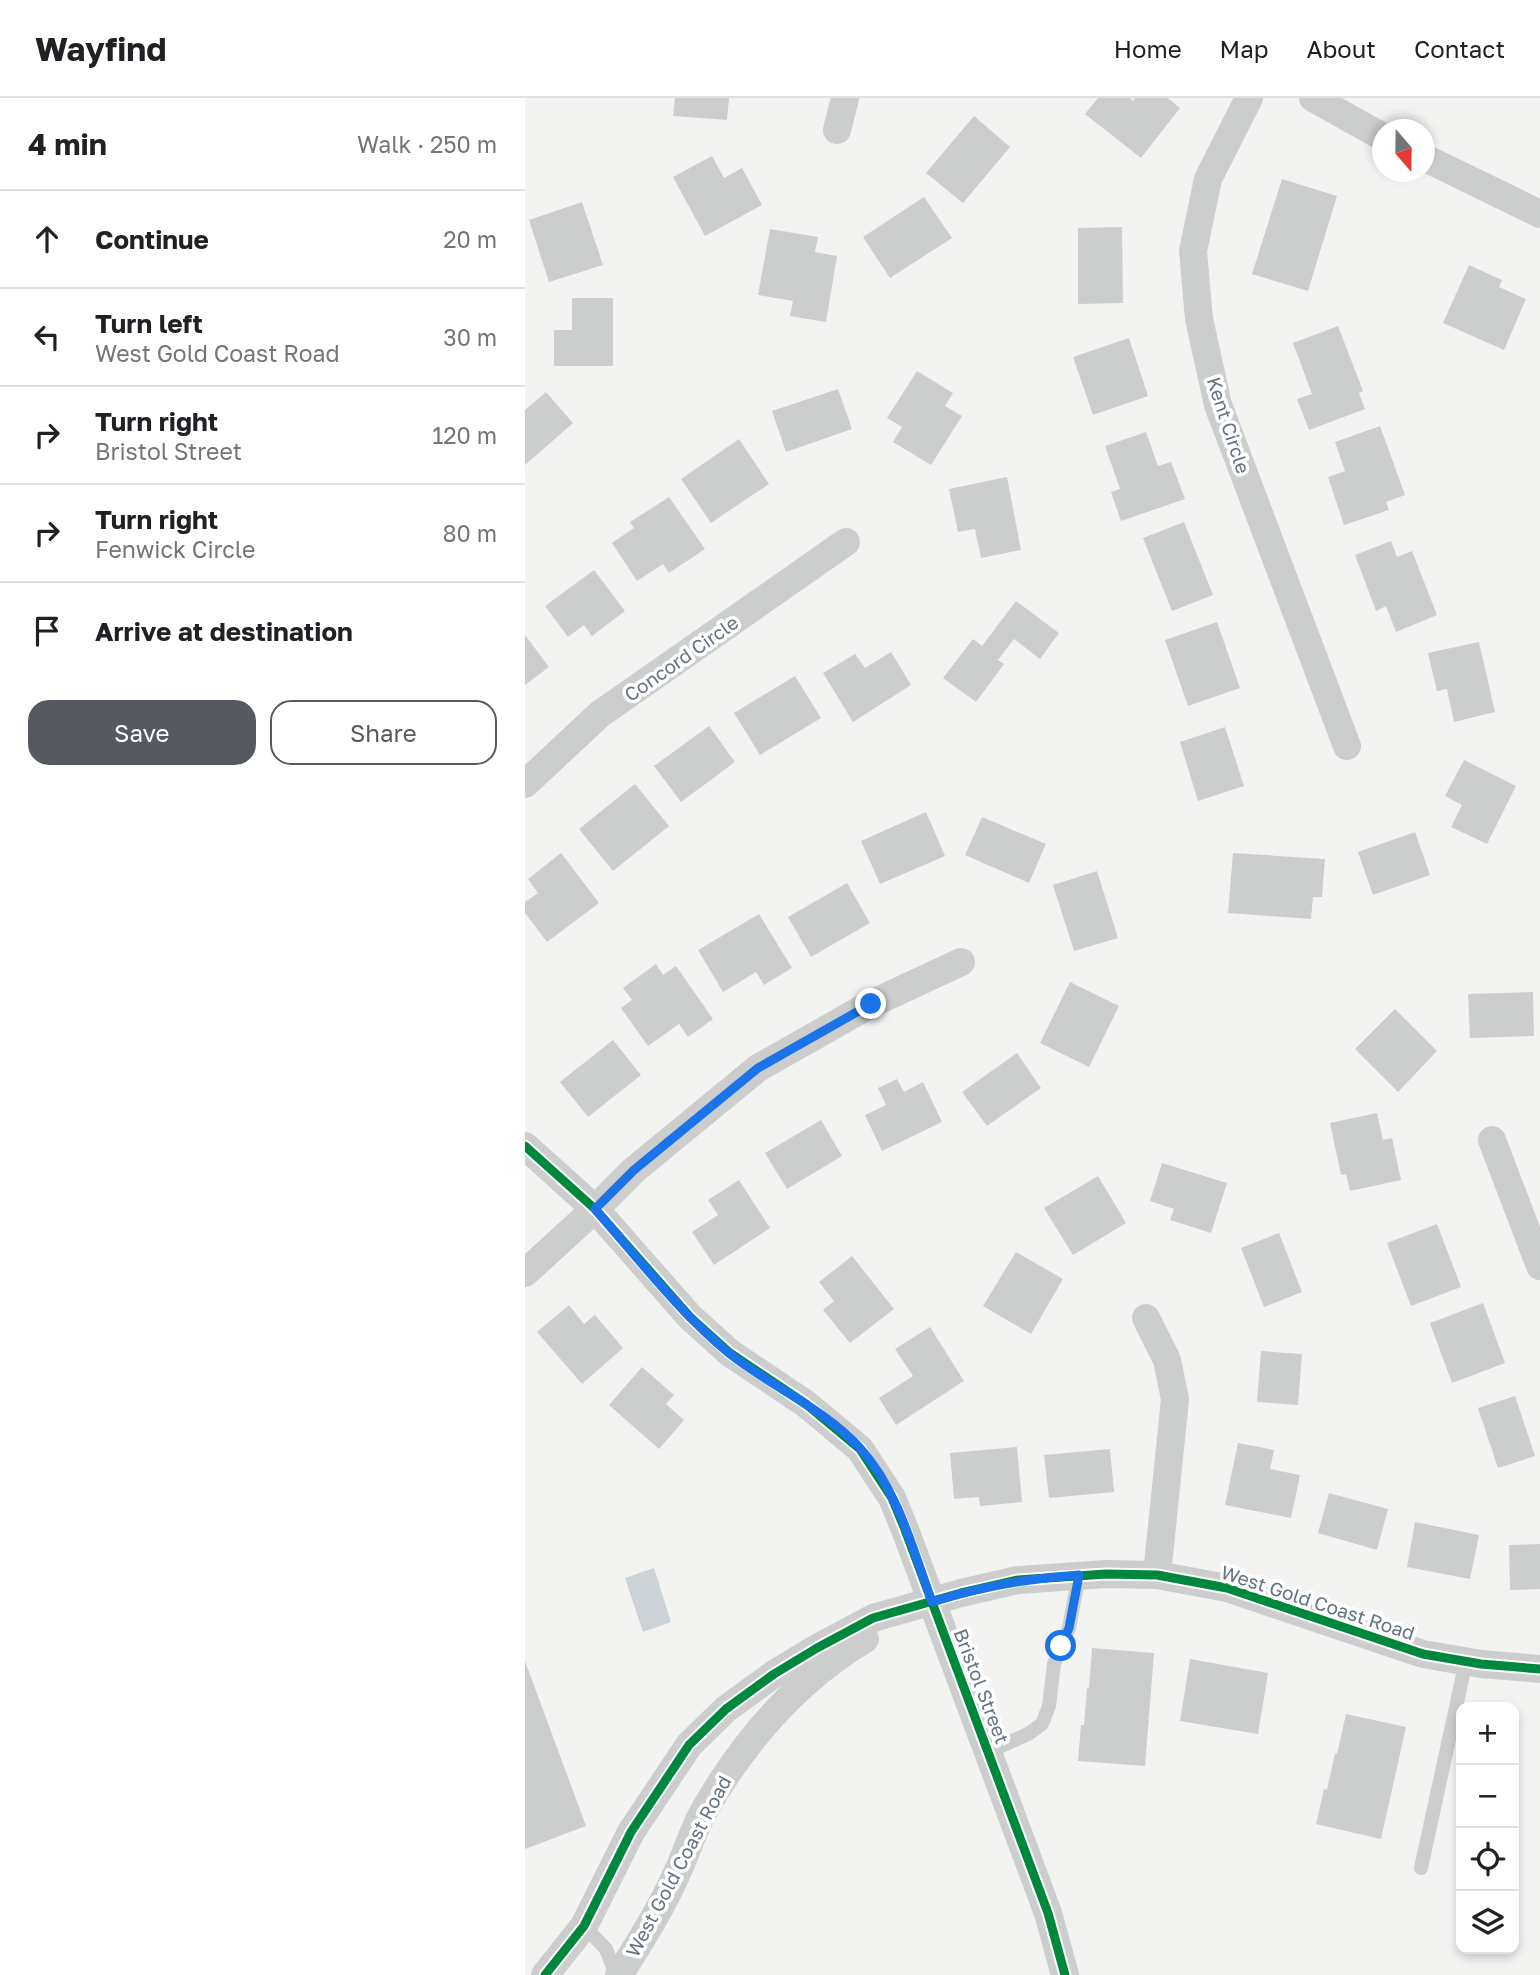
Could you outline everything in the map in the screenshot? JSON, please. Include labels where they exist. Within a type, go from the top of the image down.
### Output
[{"type":"street","points":[[837,130],[845,98]]},
{"type":"street","name":"Kent Circle","points":[[1249,98],[1208,179],[1193,251],[1199,318],[1218,405],[1347,746]]},
{"type":"street","points":[[1313,98],[1372,131]]},
{"type":"street","points":[[1435,163],[1540,214]]},
{"type":"street","name":"Concord Circle","points":[[525,784],[600,715],[846,542]]},
{"type":"street","points":[[525,1273],[634,1170],[758,1068],[871,1004],[961,962]]},
{"type":"street","points":[[1492,1140],[1540,1266]]},
{"type":"street","name":"Bristol Street","points":[[525,1146],[595,1209],[690,1317],[730,1353],[806,1404],[860,1448],[892,1498],[1048,1913],[1065,1975]]},
{"type":"street","points":[[1146,1318],[1167,1360],[1175,1399],[1157,1576]]},
{"type":"street","name":"West Gold Coast Road","points":[[545,1975],[584,1926],[631,1832],[689,1745],[726,1709],[774,1674],[873,1618],[1018,1580],[1079,1575],[1157,1576],[1227,1588],[1423,1654],[1540,1669]]},
{"type":"street","name":"West Gold Coast Road","points":[[617,1975],[649,1930],[678,1872],[703,1811],[734,1761],[767,1720],[819,1672],[862,1642],[932,1602]]},
{"type":"lane","points":[[988,1752],[1042,1724],[1049,1706],[1054,1664],[1069,1628],[1079,1575]]},
{"type":"lane","points":[[1421,1868],[1466,1661]]},
{"type":"lane","points":[[584,1926],[606,1949],[617,1975]]},
{"type":"shaded area","points":[[654,1568],[671,1622],[643,1632],[625,1578]]},
{"type":"building","points":[[675,98],[729,98],[727,120],[673,116]]},
{"type":"building","points":[[1098,98],[1130,98],[1133,101],[1135,98],[1168,98],[1180,108],[1141,158],[1085,114]]},
{"type":"building","points":[[974,116],[1010,147],[963,203],[926,173]]},
{"type":"building","points":[[712,156],[724,178],[742,168],[762,205],[705,236],[673,177]]},
{"type":"building","points":[[1282,179],[1337,196],[1308,291],[1252,274]]},
{"type":"building","points":[[924,197],[952,238],[890,278],[863,237]]},
{"type":"building","points":[[582,202],[603,265],[549,282],[529,220]]},
{"type":"building","points":[[1122,227],[1123,303],[1078,304],[1078,228]]},
{"type":"building","points":[[770,229],[818,237],[815,252],[837,256],[826,322],[790,316],[793,301],[758,295]]},
{"type":"building","points":[[1469,265],[1502,280],[1499,287],[1526,299],[1504,350],[1443,323]]},
{"type":"building","points":[[572,298],[613,298],[613,366],[554,366],[554,330],[572,330]]},
{"type":"building","points":[[1338,326],[1363,391],[1359,393],[1365,409],[1309,430],[1297,399],[1312,394],[1293,343]]},
{"type":"building","points":[[1129,338],[1148,396],[1093,415],[1073,357]]},
{"type":"building","points":[[917,371],[953,393],[945,406],[962,416],[931,465],[893,442],[902,427],[887,418]]},
{"type":"building","points":[[838,389],[852,429],[786,452],[772,411]]},
{"type":"building","points":[[546,392],[573,423],[525,465],[525,410]]},
{"type":"building","points":[[1380,426],[1405,495],[1386,502],[1389,510],[1344,525],[1328,477],[1345,471],[1335,442]]},
{"type":"building","points":[[1146,432],[1158,466],[1171,462],[1185,499],[1121,521],[1111,492],[1120,489],[1105,446]]},
{"type":"building","points":[[739,439],[769,484],[711,523],[681,479]]},
{"type":"building","points":[[1007,477],[1021,550],[981,558],[975,529],[958,532],[949,489]]},
{"type":"building","points":[[669,497],[705,549],[669,573],[663,564],[637,581],[612,543],[634,528],[630,522]]},
{"type":"building","points":[[1184,522],[1213,595],[1172,611],[1143,538]]},
{"type":"building","points":[[1391,541],[1397,557],[1412,551],[1437,615],[1396,632],[1386,606],[1376,611],[1355,555]]},
{"type":"building","points":[[594,570],[625,611],[592,636],[584,625],[568,637],[545,606]]},
{"type":"building","points":[[1016,601],[1059,633],[1040,659],[1014,639],[998,660],[1004,664],[976,702],[943,678],[973,639],[982,646]]},
{"type":"building","points":[[1217,622],[1240,688],[1188,706],[1165,640]]},
{"type":"building","points":[[525,635],[549,667],[525,685]]},
{"type":"building","points":[[1479,642],[1495,712],[1454,722],[1447,689],[1437,691],[1428,653]]},
{"type":"building","points":[[891,652],[911,685],[853,722],[823,673],[855,654],[865,668]]},
{"type":"building","points":[[795,676],[821,718],[760,755],[734,713]]},
{"type":"building","points":[[709,726],[735,762],[681,802],[654,766]]},
{"type":"building","points":[[1225,727],[1244,786],[1198,801],[1180,742]]},
{"type":"building","points":[[1464,760],[1516,786],[1487,844],[1451,827],[1462,805],[1445,796]]},
{"type":"building","points":[[635,784],[669,826],[613,871],[579,829]]},
{"type":"building","points":[[926,812],[945,856],[880,884],[861,841]]},
{"type":"building","points":[[982,817],[1046,844],[1029,883],[965,855]]},
{"type":"building","points":[[1415,832],[1430,875],[1373,895],[1358,852]]},
{"type":"building","points":[[561,853],[599,903],[547,942],[525,913],[525,902],[538,893],[528,879]]},
{"type":"building","points":[[1233,853],[1325,859],[1322,897],[1313,897],[1311,919],[1228,913]]},
{"type":"building","points":[[1097,871],[1118,938],[1074,951],[1053,885]]},
{"type":"building","points":[[847,883],[870,923],[811,957],[788,917]]},
{"type":"building","points":[[759,914],[792,968],[764,985],[756,972],[723,992],[698,950]]},
{"type":"building","points":[[656,964],[663,975],[676,966],[713,1019],[688,1037],[679,1024],[648,1046],[621,1008],[632,1000],[623,988]]},
{"type":"building","points":[[1070,982],[1119,1006],[1089,1067],[1040,1043]]},
{"type":"building","points":[[1533,992],[1534,1036],[1470,1038],[1468,994]]},
{"type":"building","points":[[1395,1009],[1437,1051],[1398,1092],[1355,1049]]},
{"type":"building","points":[[613,1040],[641,1075],[588,1117],[560,1082]]},
{"type":"building","points":[[1017,1053],[1041,1088],[987,1126],[962,1092]]},
{"type":"building","points":[[897,1079],[904,1092],[923,1082],[942,1122],[882,1151],[865,1115],[886,1105],[878,1088]]},
{"type":"building","points":[[1377,1113],[1383,1140],[1392,1138],[1401,1180],[1350,1191],[1346,1174],[1341,1175],[1330,1123]]},
{"type":"building","points":[[821,1120],[842,1156],[787,1189],[765,1153]]},
{"type":"building","points":[[1162,1163],[1227,1183],[1211,1233],[1170,1220],[1174,1209],[1150,1201]]},
{"type":"building","points":[[1098,1176],[1126,1223],[1073,1255],[1044,1208]]},
{"type":"building","points":[[739,1180],[770,1228],[714,1265],[692,1232],[718,1215],[708,1200]]},
{"type":"building","points":[[1437,1224],[1461,1287],[1411,1306],[1387,1243]]},
{"type":"building","points":[[1279,1233],[1302,1292],[1264,1307],[1241,1248]]},
{"type":"building","points":[[1016,1252],[1063,1279],[1031,1334],[983,1306]]},
{"type":"building","points":[[852,1256],[894,1309],[850,1343],[823,1310],[834,1301],[819,1282]]},
{"type":"building","points":[[1483,1303],[1505,1363],[1452,1383],[1430,1323]]},
{"type":"building","points":[[569,1305],[584,1324],[595,1315],[623,1348],[582,1384],[537,1332]]},
{"type":"building","points":[[930,1327],[964,1381],[896,1425],[879,1398],[913,1376],[895,1349]]},
{"type":"building","points":[[1261,1351],[1302,1354],[1298,1405],[1257,1402]]},
{"type":"building","points":[[642,1367],[674,1395],[666,1404],[684,1420],[659,1449],[609,1405]]},
{"type":"building","points":[[1515,1396],[1535,1456],[1498,1468],[1478,1408]]},
{"type":"building","points":[[1238,1443],[1274,1450],[1270,1469],[1300,1475],[1291,1518],[1225,1505]]},
{"type":"building","points":[[1017,1447],[1022,1502],[980,1506],[979,1497],[954,1499],[950,1453]]},
{"type":"building","points":[[1110,1449],[1114,1492],[1049,1498],[1044,1455]]},
{"type":"building","points":[[1329,1493],[1388,1509],[1377,1550],[1318,1533]]},
{"type":"building","points":[[1415,1522],[1479,1535],[1470,1579],[1407,1567]]},
{"type":"building","points":[[1540,1544],[1540,1589],[1510,1590],[1509,1545]]},
{"type":"building","points":[[1092,1648],[1154,1653],[1145,1766],[1078,1761]]},
{"type":"building","points":[[1190,1659],[1268,1673],[1258,1734],[1180,1721]]},
{"type":"building","points":[[525,1661],[586,1826],[525,1849]]},
{"type":"building","points":[[1346,1714],[1406,1727],[1381,1839],[1316,1824]]},
{"type":"cycle path","points":[[525,1146],[595,1209],[690,1317],[730,1353],[806,1404],[860,1449],[892,1498],[1048,1913],[1065,1975]]},
{"type":"cycle path","points":[[545,1975],[584,1926],[631,1832],[689,1745],[726,1709],[774,1674],[873,1618],[1018,1580],[1106,1574],[1157,1575],[1227,1588],[1423,1654],[1481,1664],[1540,1669]]},
{"type":"route","points":[[871,1004],[758,1068],[634,1170],[595,1209],[690,1317],[730,1353],[832,1423],[860,1448],[892,1498],[932,1602],[1018,1580],[1079,1575],[1069,1628],[1061,1646]]}]
